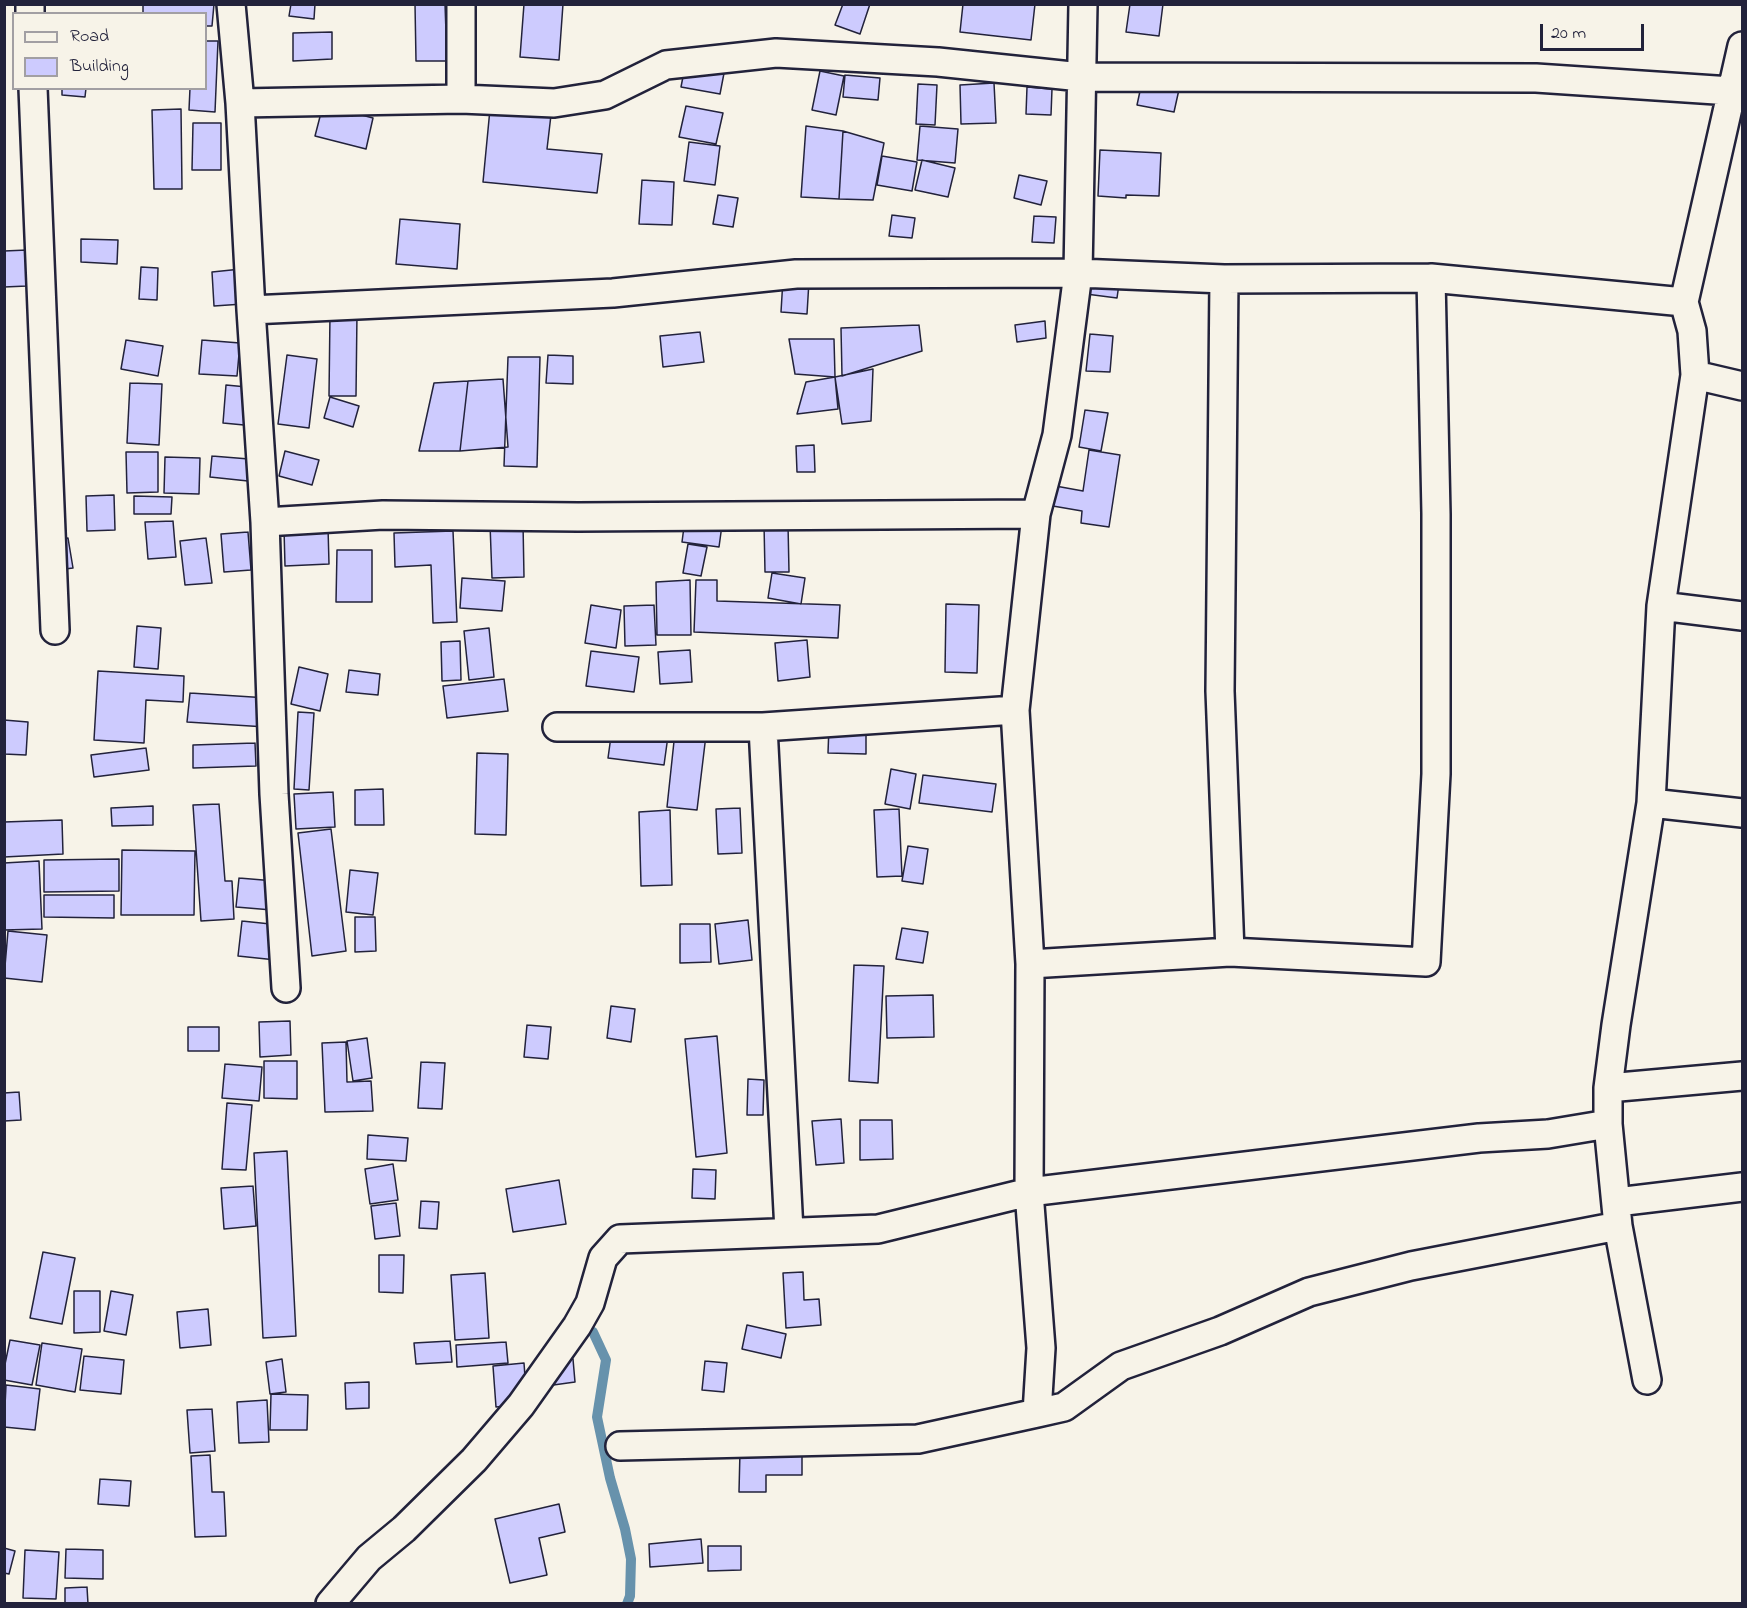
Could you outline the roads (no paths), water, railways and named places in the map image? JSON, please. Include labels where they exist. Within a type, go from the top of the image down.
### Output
[{"type":"street","points":[[231,4],[240,103],[265,522],[274,794],[286,988]]},
{"type":"street","points":[[461,4],[461,99]]},
{"type":"street","points":[[1037,1413],[1041,1348],[1029,1192],[1030,964],[1014,710],[1036,514],[1057,435],[1078,273],[1083,4]]},
{"type":"street","points":[[1647,1380],[1617,1214],[1608,1124],[1608,1088],[1651,802],[1661,606],[1695,375],[1692,331],[1684,302],[1743,46]]},
{"type":"street","points":[[240,103],[461,99],[554,103],[605,95],[666,64],[776,54],[938,62],[1081,77],[1536,78],[1731,91]]},
{"type":"street","points":[[33,90],[55,630]]},
{"type":"street","points":[[251,310],[613,293],[796,273],[1078,273],[1224,279],[1431,278],[1684,302]]},
{"type":"street","points":[[1030,964],[1230,952],[1426,962],[1436,774],[1436,514],[1431,278]]},
{"type":"street","points":[[1224,279],[1220,691],[1230,952]]},
{"type":"street","points":[[1695,375],[1743,386]]},
{"type":"street","points":[[265,522],[383,514],[578,517],[1036,514]]},
{"type":"street","points":[[1661,606],[1743,616]]},
{"type":"street","points":[[557,727],[763,727],[1014,710]]},
{"type":"street","points":[[763,727],[789,1231]]},
{"type":"street","points":[[1651,802],[1743,813]]},
{"type":"street","points":[[1608,1088],[1743,1076]]},
{"type":"street","points":[[330,1604],[369,1558],[404,1529],[474,1460],[521,1404],[591,1303],[603,1258],[620,1239],[878,1229],[1029,1192],[1479,1138],[1548,1134],[1608,1124]]},
{"type":"street","points":[[620,1446],[918,1439],[1064,1407],[1121,1366],[1221,1331],[1309,1292],[1617,1214],[1743,1186]]},
{"type":"waterway","points":[[593,1332],[606,1360],[597,1417],[631,1559],[630,1596],[627,1604]]}]
